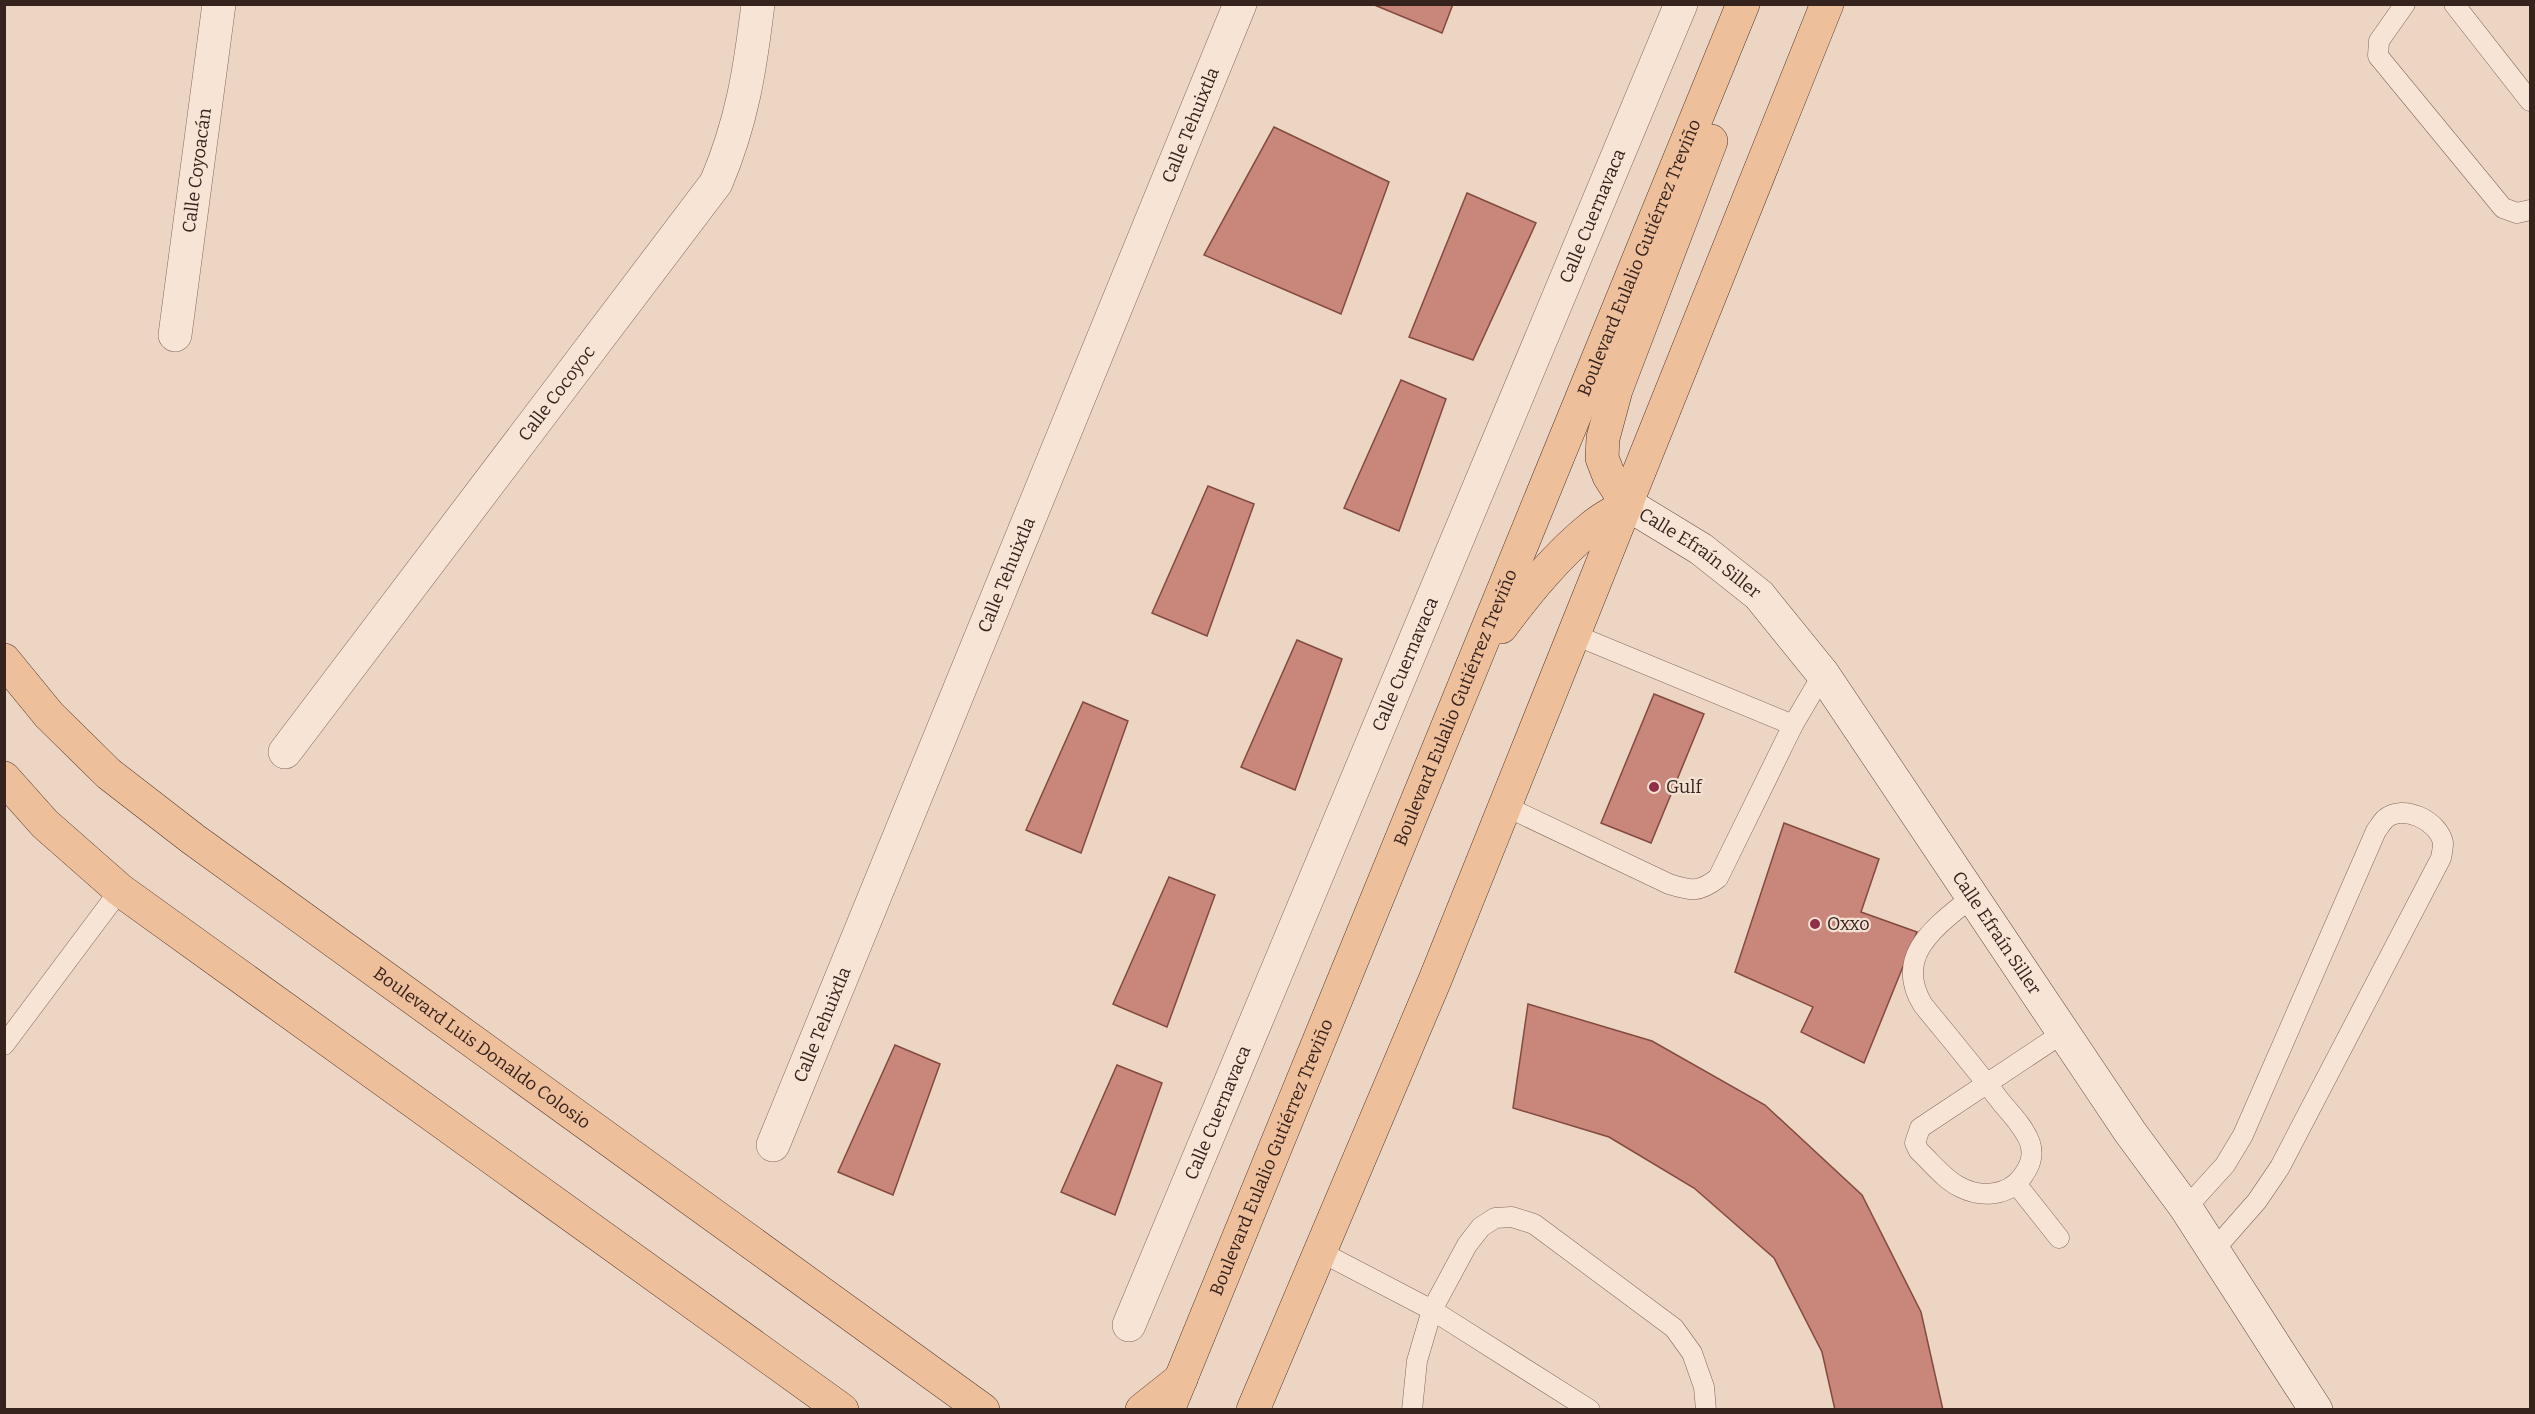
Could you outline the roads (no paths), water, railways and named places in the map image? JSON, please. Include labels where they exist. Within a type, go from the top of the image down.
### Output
[{"type":"main road","points":[[1253,1410],[1435,980],[1827,4]]},
{"type":"main road","points":[[1627,504],[1605,467],[1602,458],[1603,438],[1616,390],[1728,98],[1742,7]]},
{"type":"main road","name":"Boulevard Eulalio Gutiérrez Treviño","points":[[1168,1410],[1742,7]]},
{"type":"main road","points":[[1475,662],[1522,598],[1560,557],[1593,526],[1627,504]]},
{"type":"main road","name":"Boulevard Luis Donaldo Colosio","points":[[4,660],[50,715],[109,774],[194,839],[983,1410]]},
{"type":"main road","points":[[4,778],[45,824],[120,890],[842,1410]]},
{"type":"main road","points":[[1268,1375],[1272,1410]]},
{"type":"main road","points":[[1142,1410],[1182,1378]]},
{"type":"street","name":"Calle Coyoacán","points":[[175,334],[219,4]]},
{"type":"street","name":"Calle Cocoyoc","points":[[285,752],[716,183],[731,148],[743,106],[758,4]]},
{"type":"street","name":"Calle Tehuixtla","points":[[773,1145],[1240,4]]},
{"type":"street","name":"Calle Cuernavaca","points":[[1129,1325],[1681,4]]},
{"type":"street","name":"Calle Efraín Siller","points":[[1627,504],[1701,549],[1759,595],[1823,674],[2130,1132],[2186,1208],[2316,1410]]},
{"type":"lane","points":[[2404,4],[2379,41],[2378,56],[2503,208],[2517,213],[2530,210]]},
{"type":"lane","points":[[2454,4],[2530,101]]},
{"type":"lane","points":[[1575,635],[1793,725]]},
{"type":"lane","points":[[1505,806],[1669,884],[1688,890],[1705,888],[1718,878],[1793,725],[1823,674]]},
{"type":"lane","points":[[2186,1208],[2225,1165],[2243,1135],[2376,831],[2386,818],[2401,813],[2417,816],[2434,827],[2443,843],[2441,858],[2280,1167],[2257,1201],[2213,1251]]},
{"type":"lane","points":[[4,1045],[120,890]]},
{"type":"lane","points":[[1972,897],[1929,933],[1919,949],[1912,971],[1914,992],[1923,1005],[1986,1083],[2023,1130],[2030,1144],[2032,1157],[2029,1168],[2017,1185],[2005,1191],[1988,1194],[1958,1187],[1919,1151],[1916,1143],[1920,1128],[1986,1083],[2063,1033]]},
{"type":"lane","points":[[2017,1185],[2059,1238]]},
{"type":"lane","points":[[1412,1410],[1418,1361],[1432,1310],[1467,1245],[1481,1227],[1495,1218],[1512,1217],[1534,1224],[1674,1328],[1692,1353],[1704,1387],[1706,1410]]},
{"type":"lane","points":[[1319,1251],[1432,1310],[1590,1410]]},
{"type":"place","name":"Gulf","points":[[1654,787]]},
{"type":"place","name":"Oxxo","points":[[1815,924]]}]
